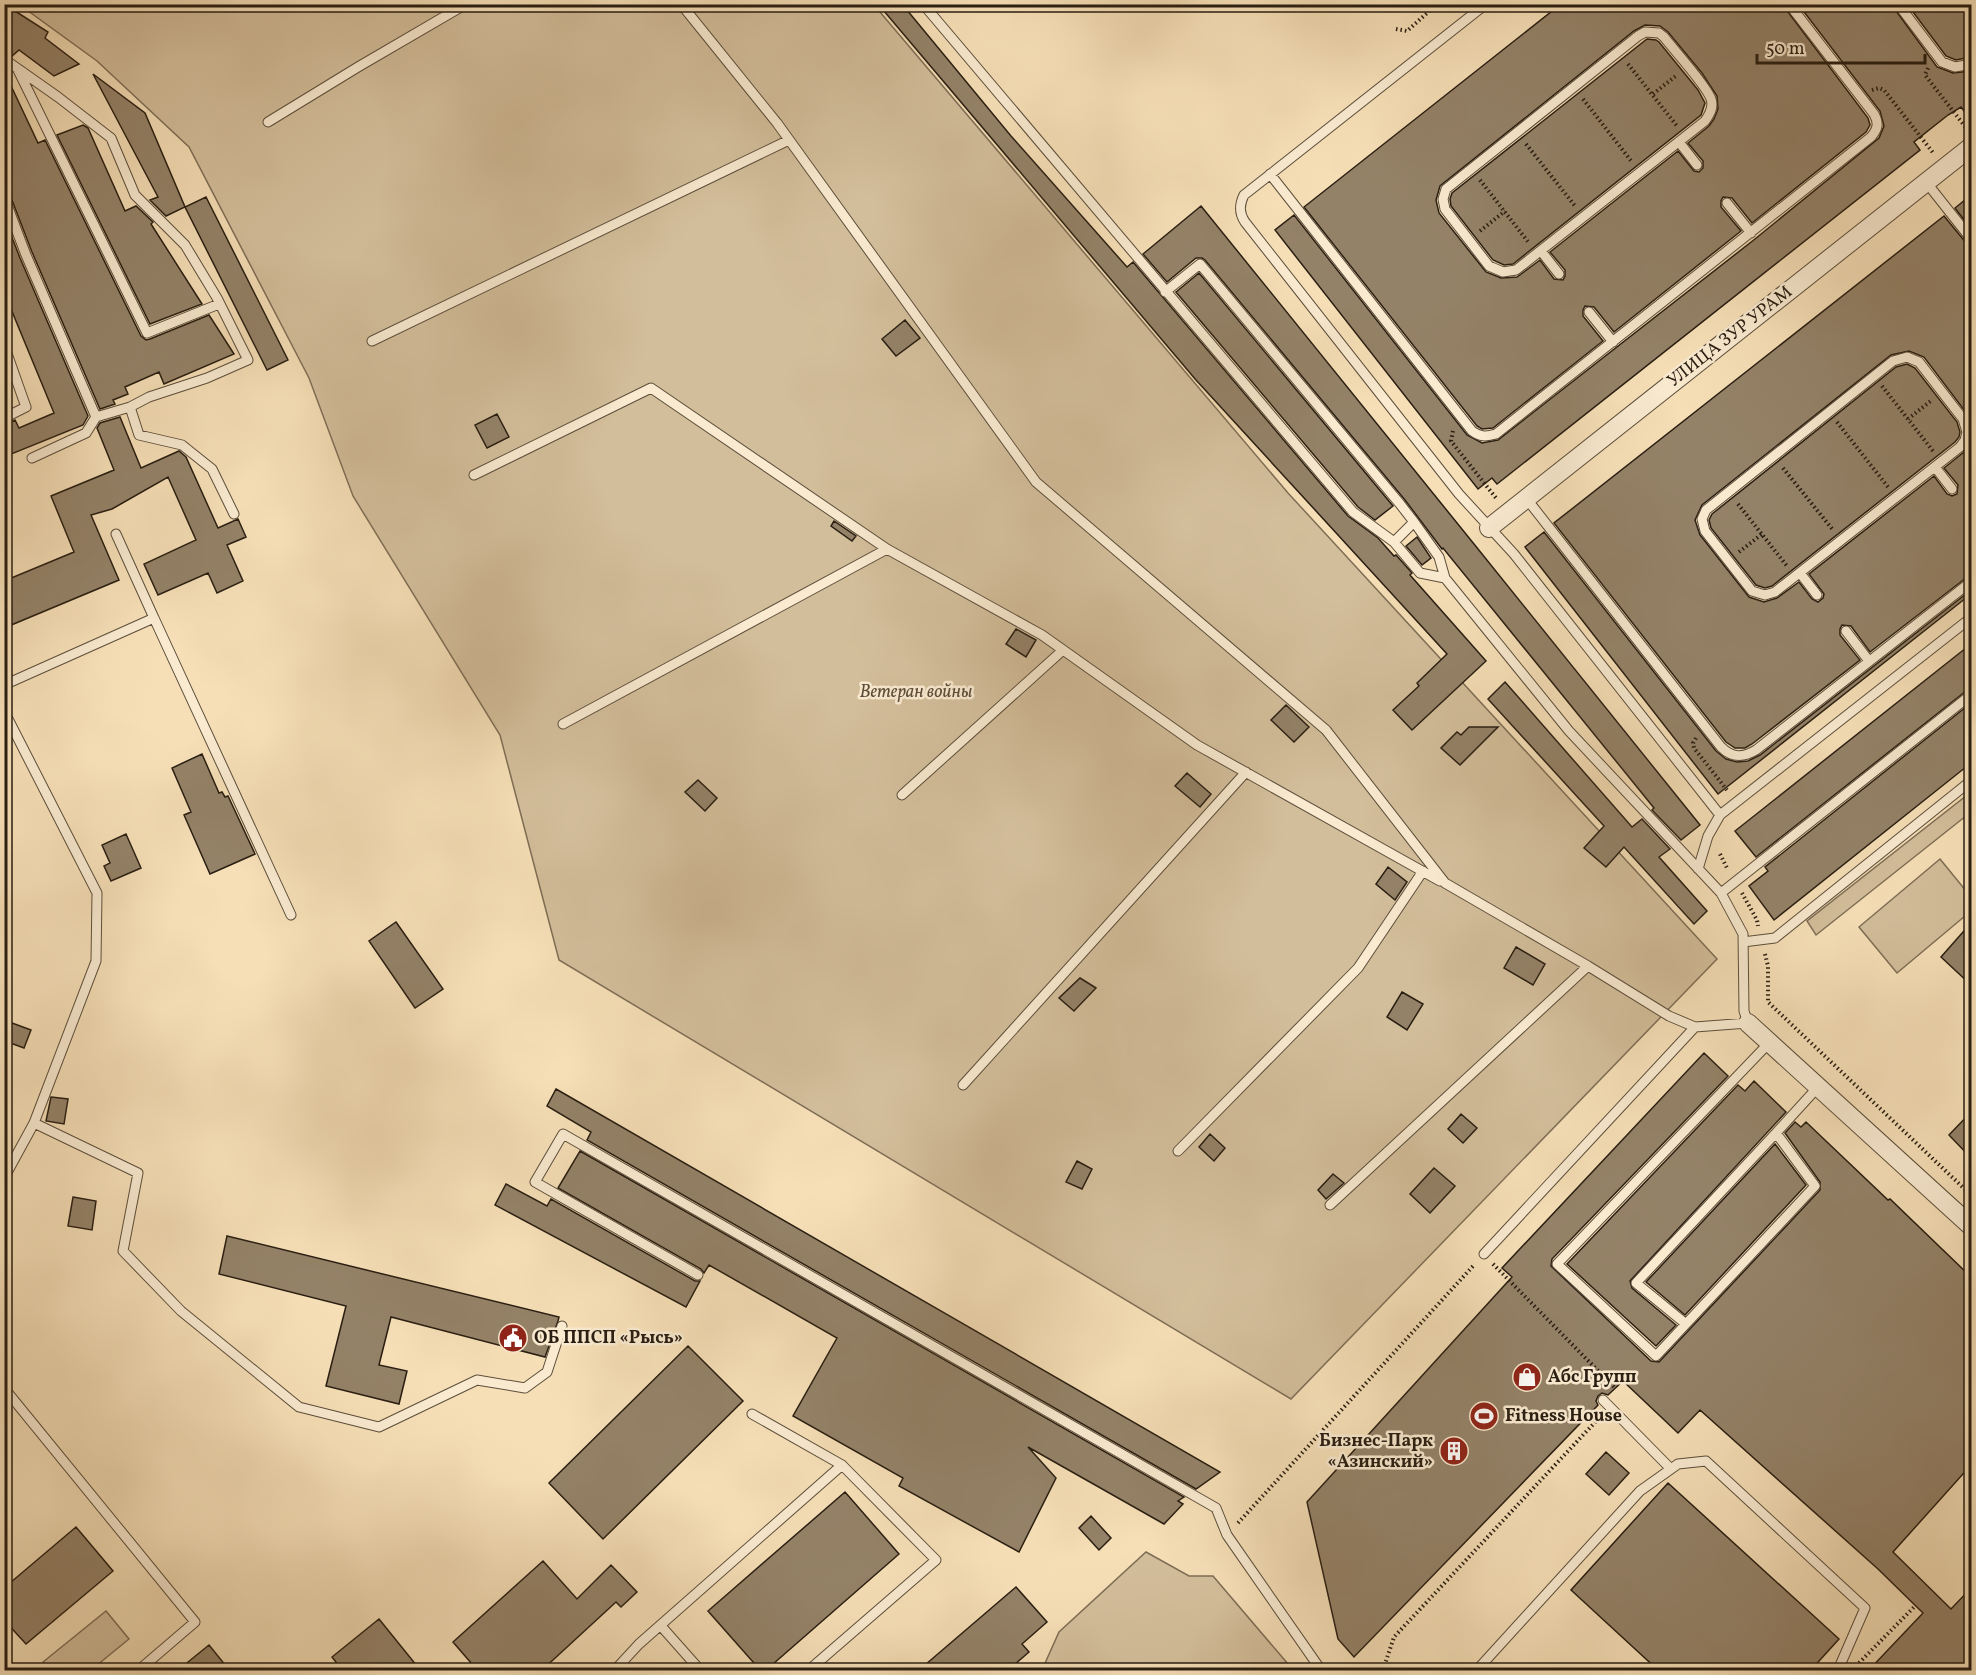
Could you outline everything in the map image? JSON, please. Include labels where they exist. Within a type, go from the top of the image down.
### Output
[{"type":"street","name":"УЛИЦА ЗУР УРАМ","points":[[1489,528],[1971,146]]},
{"type":"street","points":[[1748,1023],[1971,1227]]},
{"type":"lane","points":[[268,122],[466,4]]},
{"type":"lane","points":[[681,4],[789,140],[1036,482],[1326,730],[1445,883]]},
{"type":"lane","points":[[923,4],[1353,512],[1394,542],[1420,573],[1445,578]]},
{"type":"lane","points":[[1486,4],[1244,195],[1240,205],[1242,216],[1459,494],[1514,554],[1720,815]]},
{"type":"lane","points":[[1270,174],[1472,431],[1478,435],[1496,434],[1751,233],[1876,131],[1878,125],[1874,114],[1789,4]]},
{"type":"lane","points":[[1898,4],[1942,62],[1956,67],[1971,64]]},
{"type":"lane","points":[[1652,32],[1664,37],[1688,67],[1708,93],[1712,107],[1705,121],[1516,270],[1507,273],[1489,266],[1445,210],[1443,199],[1449,184],[1638,36],[1652,32]]},
{"type":"lane","points":[[4,59],[111,138],[135,195],[184,245],[219,304],[248,360],[207,378],[149,397],[130,407],[96,417],[86,433],[32,458]]},
{"type":"lane","points":[[17,68],[147,333],[219,304]]},
{"type":"lane","points":[[1682,139],[1697,165]]},
{"type":"lane","points":[[372,341],[789,140]]},
{"type":"lane","points":[[1926,182],[1971,240]]},
{"type":"lane","points":[[4,197],[26,255],[96,417]]},
{"type":"lane","points":[[1727,203],[1751,233]]},
{"type":"lane","points":[[1539,252],[1559,274]]},
{"type":"lane","points":[[474,475],[651,388],[887,549],[1042,635],[1197,745],[1445,883],[1669,1016],[1695,1027],[1748,1023],[1744,1011],[1743,934],[1721,893],[1569,731],[1445,578],[1439,557],[1414,522],[1200,264],[1166,292]]},
{"type":"lane","points":[[1589,312],[1612,342]]},
{"type":"lane","points":[[4,345],[26,407],[4,418]]},
{"type":"lane","points":[[1907,357],[1919,362],[1942,392],[1963,419],[1967,432],[1960,447],[1775,592],[1761,594],[1749,587],[1705,531],[1702,523],[1706,510],[1893,361],[1907,357]]},
{"type":"lane","points":[[130,407],[139,435],[182,445],[212,469],[234,514]]},
{"type":"lane","points":[[1938,464],[1952,489]]},
{"type":"lane","points":[[1526,498],[1714,738],[1726,752],[1733,756],[1748,755],[1756,750],[1971,581]]},
{"type":"lane","points":[[1394,542],[1414,522]]},
{"type":"lane","points":[[116,534],[291,915]]},
{"type":"lane","points":[[563,724],[887,549]]},
{"type":"lane","points":[[1798,575],[1817,595]]},
{"type":"lane","points":[[1698,869],[1708,836],[1720,815],[1971,617]]},
{"type":"lane","points":[[4,685],[154,618]]},
{"type":"lane","points":[[1846,631],[1869,661]]},
{"type":"lane","points":[[902,795],[1064,650]]},
{"type":"lane","points":[[1721,893],[1971,694]]},
{"type":"lane","points":[[4,711],[97,893],[96,961],[34,1123],[4,1178]]},
{"type":"lane","points":[[963,1085],[1246,772]]},
{"type":"lane","points":[[1743,942],[1775,938],[1971,780]]},
{"type":"lane","points":[[1178,1151],[1358,968],[1423,871]]},
{"type":"lane","points":[[1330,1205],[1588,966]]},
{"type":"lane","points":[[1484,1254],[1695,1027]]},
{"type":"lane","points":[[1769,1043],[1557,1264],[1656,1356],[1815,1186],[1776,1133]]},
{"type":"lane","points":[[1686,1324],[1635,1283],[1818,1087]]},
{"type":"lane","points":[[34,1123],[138,1173],[123,1251],[181,1311],[299,1407],[379,1427],[477,1380],[525,1388],[547,1372],[562,1326]]},
{"type":"lane","points":[[698,1275],[535,1182],[563,1134],[1216,1508],[1227,1535],[1322,1671]]},
{"type":"lane","points":[[4,1388],[195,1622],[139,1671]]},
{"type":"lane","points":[[1606,1403],[1671,1469]]},
{"type":"lane","points":[[752,1414],[842,1465],[936,1560],[809,1671]]},
{"type":"lane","points":[[1477,1671],[1640,1491],[1678,1464],[1706,1461],[1865,1608],[1838,1671]]},
{"type":"lane","points":[[615,1671],[639,1644],[842,1465]]},
{"type":"lane","points":[[661,1626],[700,1671]]},
{"type":"path","points":[[1396,29],[1407,32],[1437,4]]},
{"type":"path","points":[[1618,51],[1682,139]]},
{"type":"path","points":[[1652,95],[1688,67]]},
{"type":"path","points":[[1925,75],[1971,135]]},
{"type":"path","points":[[1573,87],[1640,173]]},
{"type":"path","points":[[1891,99],[1920,137]]},
{"type":"path","points":[[1516,132],[1584,217]]},
{"type":"path","points":[[1470,168],[1539,252]]},
{"type":"path","points":[[1469,240],[1505,211]]},
{"type":"path","points":[[1874,376],[1908,419],[1938,464]]},
{"type":"path","points":[[1908,419],[1942,392]]},
{"type":"path","points":[[1829,412],[1896,497]]},
{"type":"path","points":[[1455,446],[1485,483]]},
{"type":"path","points":[[1774,455],[1841,541]]},
{"type":"path","points":[[1728,491],[1798,575]]},
{"type":"path","points":[[1728,561],[1762,534]]},
{"type":"path","points":[[1698,754],[1725,788]]},
{"type":"path","points":[[1719,851],[1721,859],[1757,920],[1768,966],[1768,1002],[1971,1196]]},
{"type":"path","points":[[1227,1535],[1484,1254],[1621,1394],[1606,1403],[1394,1637],[1383,1671]]},
{"type":"path","points":[[1854,1666],[1862,1661],[1915,1606]]},
{"type":"green space","name":"Ветеран войны","points":[[20,5],[874,5],[1288,493],[1717,959],[1291,1399],[559,960],[500,735],[353,496],[309,378],[189,147],[97,61]]},
{"type":"green space","points":[[1971,792],[1971,812],[1816,935],[1807,921]]},
{"type":"green space","points":[[1940,859],[1971,897],[1971,911],[1897,973],[1859,927]]},
{"type":"green space","points":[[1146,1552],[1189,1576],[1213,1576],[1288,1664],[1286,1670],[1042,1670],[1059,1632]]},
{"type":"green space","points":[[106,1611],[129,1639],[91,1670],[50,1670],[43,1662]]},
{"type":"building","points":[[4,4],[48,32],[45,38],[79,64],[54,76],[19,50],[12,56],[4,52]]},
{"type":"building","points":[[878,4],[902,4],[1011,136],[1127,267],[1133,262],[1348,516],[1378,538],[1394,556],[1396,555],[1412,573],[1410,575],[1486,661],[1412,730],[1393,710],[1419,686],[1417,683],[1447,654],[1196,380]]},
{"type":"building","points":[[1561,4],[1782,4],[1868,118],[1870,125],[1866,132],[1752,223],[1732,198],[1723,197],[1721,207],[1741,231],[1614,332],[1594,307],[1585,306],[1583,316],[1603,341],[1493,428],[1482,429],[1477,426],[1304,207]],"holes":[[[1645,25],[1660,26],[1668,32],[1702,73],[1717,96],[1718,109],[1714,119],[1688,143],[1703,161],[1703,168],[1699,172],[1694,171],[1678,151],[1550,252],[1565,270],[1563,280],[1554,279],[1540,260],[1517,277],[1501,278],[1486,272],[1439,213],[1436,200],[1440,186],[1634,31]]]},
{"type":"building","points":[[1798,4],[1891,4],[1937,67],[1953,73],[1971,71],[1971,120],[1961,107],[1948,115],[1914,142],[1920,150],[1497,484],[1492,478],[1478,489],[1275,230],[1294,215],[1467,435],[1482,443],[1498,440],[1755,239],[1879,138],[1884,126],[1880,111]]},
{"type":"building","points":[[1907,4],[1971,4],[1971,57],[1956,60],[1946,56]]},
{"type":"building","points":[[1647,39],[1659,42],[1698,90],[1705,103],[1701,115],[1513,264],[1504,265],[1493,260],[1451,206],[1452,193]]},
{"type":"building","points":[[4,71],[38,143],[45,140],[141,336],[146,340],[150,339],[209,315],[234,354],[164,384],[159,372],[125,387],[128,394],[113,400],[115,404],[100,409],[32,252],[10,195],[4,190]]},
{"type":"building","points":[[93,74],[145,113],[185,207],[166,216],[150,200],[158,197]]},
{"type":"building","points":[[83,125],[88,128],[125,211],[136,206],[153,222],[151,224],[202,304],[150,324],[57,135]]},
{"type":"building","points":[[1971,195],[1971,229],[1955,208]]},
{"type":"building","points":[[206,197],[288,360],[267,370],[185,207]]},
{"type":"building","points":[[1201,206],[1700,825],[1681,840],[1652,810],[1654,808],[1442,549],[1405,500],[1205,260],[1196,258],[1167,282],[1143,254]]},
{"type":"building","points":[[1944,216],[1971,247],[1971,424],[1968,415],[1924,357],[1909,351],[1891,355],[1702,505],[1695,520],[1700,535],[1749,597],[1764,602],[1777,598],[1799,582],[1812,599],[1818,602],[1824,594],[1809,574],[1934,476],[1947,494],[1952,496],[1957,494],[1958,485],[1944,468],[1964,452],[1971,442],[1971,574],[1870,652],[1851,626],[1842,625],[1840,635],[1860,660],[1752,744],[1745,748],[1735,748],[1726,742],[1554,523]]},
{"type":"building","points":[[4,217],[88,416],[83,425],[4,457],[4,425],[15,420],[19,428],[54,413],[4,292]]},
{"type":"building","points":[[1199,273],[1393,506],[1375,520],[1358,507],[1176,292]]},
{"type":"building","points":[[905,320],[920,338],[896,356],[882,339]]},
{"type":"building","points":[[1907,364],[1915,368],[1957,422],[1959,437],[1772,586],[1765,588],[1756,585],[1711,528],[1709,520],[1712,514],[1896,367]]},
{"type":"building","points":[[497,414],[509,437],[487,448],[475,425]]},
{"type":"building","points":[[120,417],[141,468],[179,451],[186,457],[218,528],[238,519],[246,537],[227,545],[243,581],[217,593],[208,573],[158,595],[144,564],[196,540],[168,477],[112,509],[91,515],[119,580],[4,628],[4,581],[74,552],[51,496],[114,470],[97,428],[100,423]]},
{"type":"building","points":[[834,521],[856,536],[852,541],[831,526]]},
{"type":"building","points":[[1544,532],[1716,751],[1726,759],[1737,762],[1748,761],[1760,755],[1971,590],[1971,594],[1718,794],[1525,547]]},
{"type":"building","points":[[1417,537],[1431,558],[1422,565],[1406,546]]},
{"type":"building","points":[[1016,629],[1036,640],[1026,657],[1006,644]]},
{"type":"building","points":[[1971,644],[1971,687],[1756,857],[1735,831]]},
{"type":"building","points":[[1505,682],[1632,827],[1642,819],[1670,849],[1659,857],[1707,911],[1694,924],[1624,847],[1606,867],[1584,848],[1604,826],[1488,699]]},
{"type":"building","points":[[1971,703],[1971,763],[1774,920],[1749,886],[1768,871],[1765,867]]},
{"type":"building","points":[[1286,705],[1309,727],[1294,742],[1271,720]]},
{"type":"building","points":[[1469,727],[1498,727],[1460,765],[1441,748],[1457,732],[1461,735]]},
{"type":"building","points":[[202,754],[219,793],[222,792],[225,797],[228,796],[255,854],[210,874],[184,815],[191,812],[172,768]]},
{"type":"building","points":[[1187,773],[1211,794],[1200,807],[1175,786]]},
{"type":"building","points":[[698,780],[717,798],[705,811],[685,792]]},
{"type":"building","points":[[126,834],[141,868],[111,881],[104,866],[110,863],[102,845]]},
{"type":"building","points":[[1388,867],[1407,882],[1395,900],[1376,884]]},
{"type":"building","points":[[396,922],[443,989],[415,1008],[369,941]]},
{"type":"building","points":[[1971,923],[1971,985],[1941,957]]},
{"type":"building","points":[[1516,947],[1545,964],[1533,985],[1504,968]]},
{"type":"building","points":[[1080,978],[1096,988],[1074,1011],[1059,998]]},
{"type":"building","points":[[1402,992],[1423,1004],[1407,1030],[1387,1017]]},
{"type":"building","points":[[12,1023],[31,1030],[24,1048],[5,1041]]},
{"type":"building","points":[[1704,1053],[1728,1076],[1552,1259],[1551,1266],[1651,1361],[1659,1362],[1820,1190],[1820,1182],[1785,1133],[1795,1122],[1801,1127],[1806,1122],[1971,1277],[1971,1465],[1893,1552],[1951,1609],[1971,1588],[1971,1671],[1868,1671],[1923,1613],[1878,1569],[1700,1410],[1678,1433],[1623,1381],[1608,1395],[1602,1393],[1598,1396],[1596,1401],[1598,1405],[1354,1657],[1338,1639],[1307,1502],[1512,1277],[1502,1268]]},
{"type":"building","points":[[1754,1081],[1786,1112],[1630,1281],[1632,1288],[1676,1325],[1656,1346],[1567,1264],[1738,1085],[1745,1091]]},
{"type":"building","points":[[556,1089],[1220,1472],[1196,1489],[587,1140],[591,1132],[547,1106]]},
{"type":"building","points":[[51,1097],[68,1099],[64,1124],[46,1121]]},
{"type":"building","points":[[1971,1112],[1971,1158],[1949,1135]]},
{"type":"building","points":[[1461,1114],[1477,1128],[1463,1143],[1448,1129]]},
{"type":"building","points":[[1210,1134],[1225,1148],[1214,1161],[1199,1147]]},
{"type":"building","points":[[1775,1144],[1806,1185],[1685,1315],[1646,1282]]},
{"type":"building","points":[[580,1151],[1184,1497],[1178,1501],[1183,1504],[1164,1524],[1028,1447],[1056,1478],[1019,1552],[899,1486],[903,1478],[793,1416],[837,1338],[709,1265],[704,1273],[701,1269],[558,1188]]},
{"type":"building","points":[[1077,1161],[1092,1169],[1082,1189],[1066,1182]]},
{"type":"building","points":[[1434,1168],[1455,1186],[1430,1213],[1410,1194]]},
{"type":"building","points":[[1333,1174],[1344,1183],[1326,1199],[1318,1190]]},
{"type":"building","points":[[506,1184],[547,1206],[551,1199],[695,1281],[700,1281],[686,1307],[495,1205]]},
{"type":"building","points":[[73,1197],[96,1201],[92,1230],[68,1226]]},
{"type":"building","name":"ОБ ППСП «Рысь»","points":[[227,1236],[559,1317],[558,1321],[545,1357],[391,1317],[379,1365],[407,1371],[399,1404],[326,1386],[346,1306],[219,1274]]},
{"type":"building","points":[[688,1346],[743,1401],[603,1539],[549,1483]]},
{"type":"building","points":[[1606,1452],[1629,1473],[1609,1495],[1586,1474]]},
{"type":"building","points":[[1668,1483],[1839,1639],[1810,1671],[1659,1671],[1571,1590]]},
{"type":"building","points":[[845,1492],[899,1554],[765,1671],[761,1671],[708,1611]]},
{"type":"building","points":[[1091,1516],[1111,1538],[1099,1550],[1079,1528]]},
{"type":"building","points":[[76,1527],[113,1571],[26,1644],[4,1620],[4,1588]]},
{"type":"building","points":[[543,1561],[577,1599],[611,1565],[637,1592],[621,1607],[616,1602],[541,1671],[478,1671],[453,1642]]},
{"type":"building","points":[[1016,1587],[1047,1622],[1022,1644],[1029,1652],[1007,1671],[918,1671]]},
{"type":"building","points":[[379,1619],[421,1671],[343,1671],[332,1657]]},
{"type":"building","points":[[209,1645],[230,1671],[177,1671]]},
{"type":"place","name":"ОБ ППСП «Рысь»","points":[[513,1338]]},
{"type":"place","name":"Абс Групп","points":[[1527,1377]]},
{"type":"place","name":"Fitness House","points":[[1484,1416]]},
{"type":"place","name":"Бизнес-Парк «Азинский»","points":[[1454,1451]]}]
